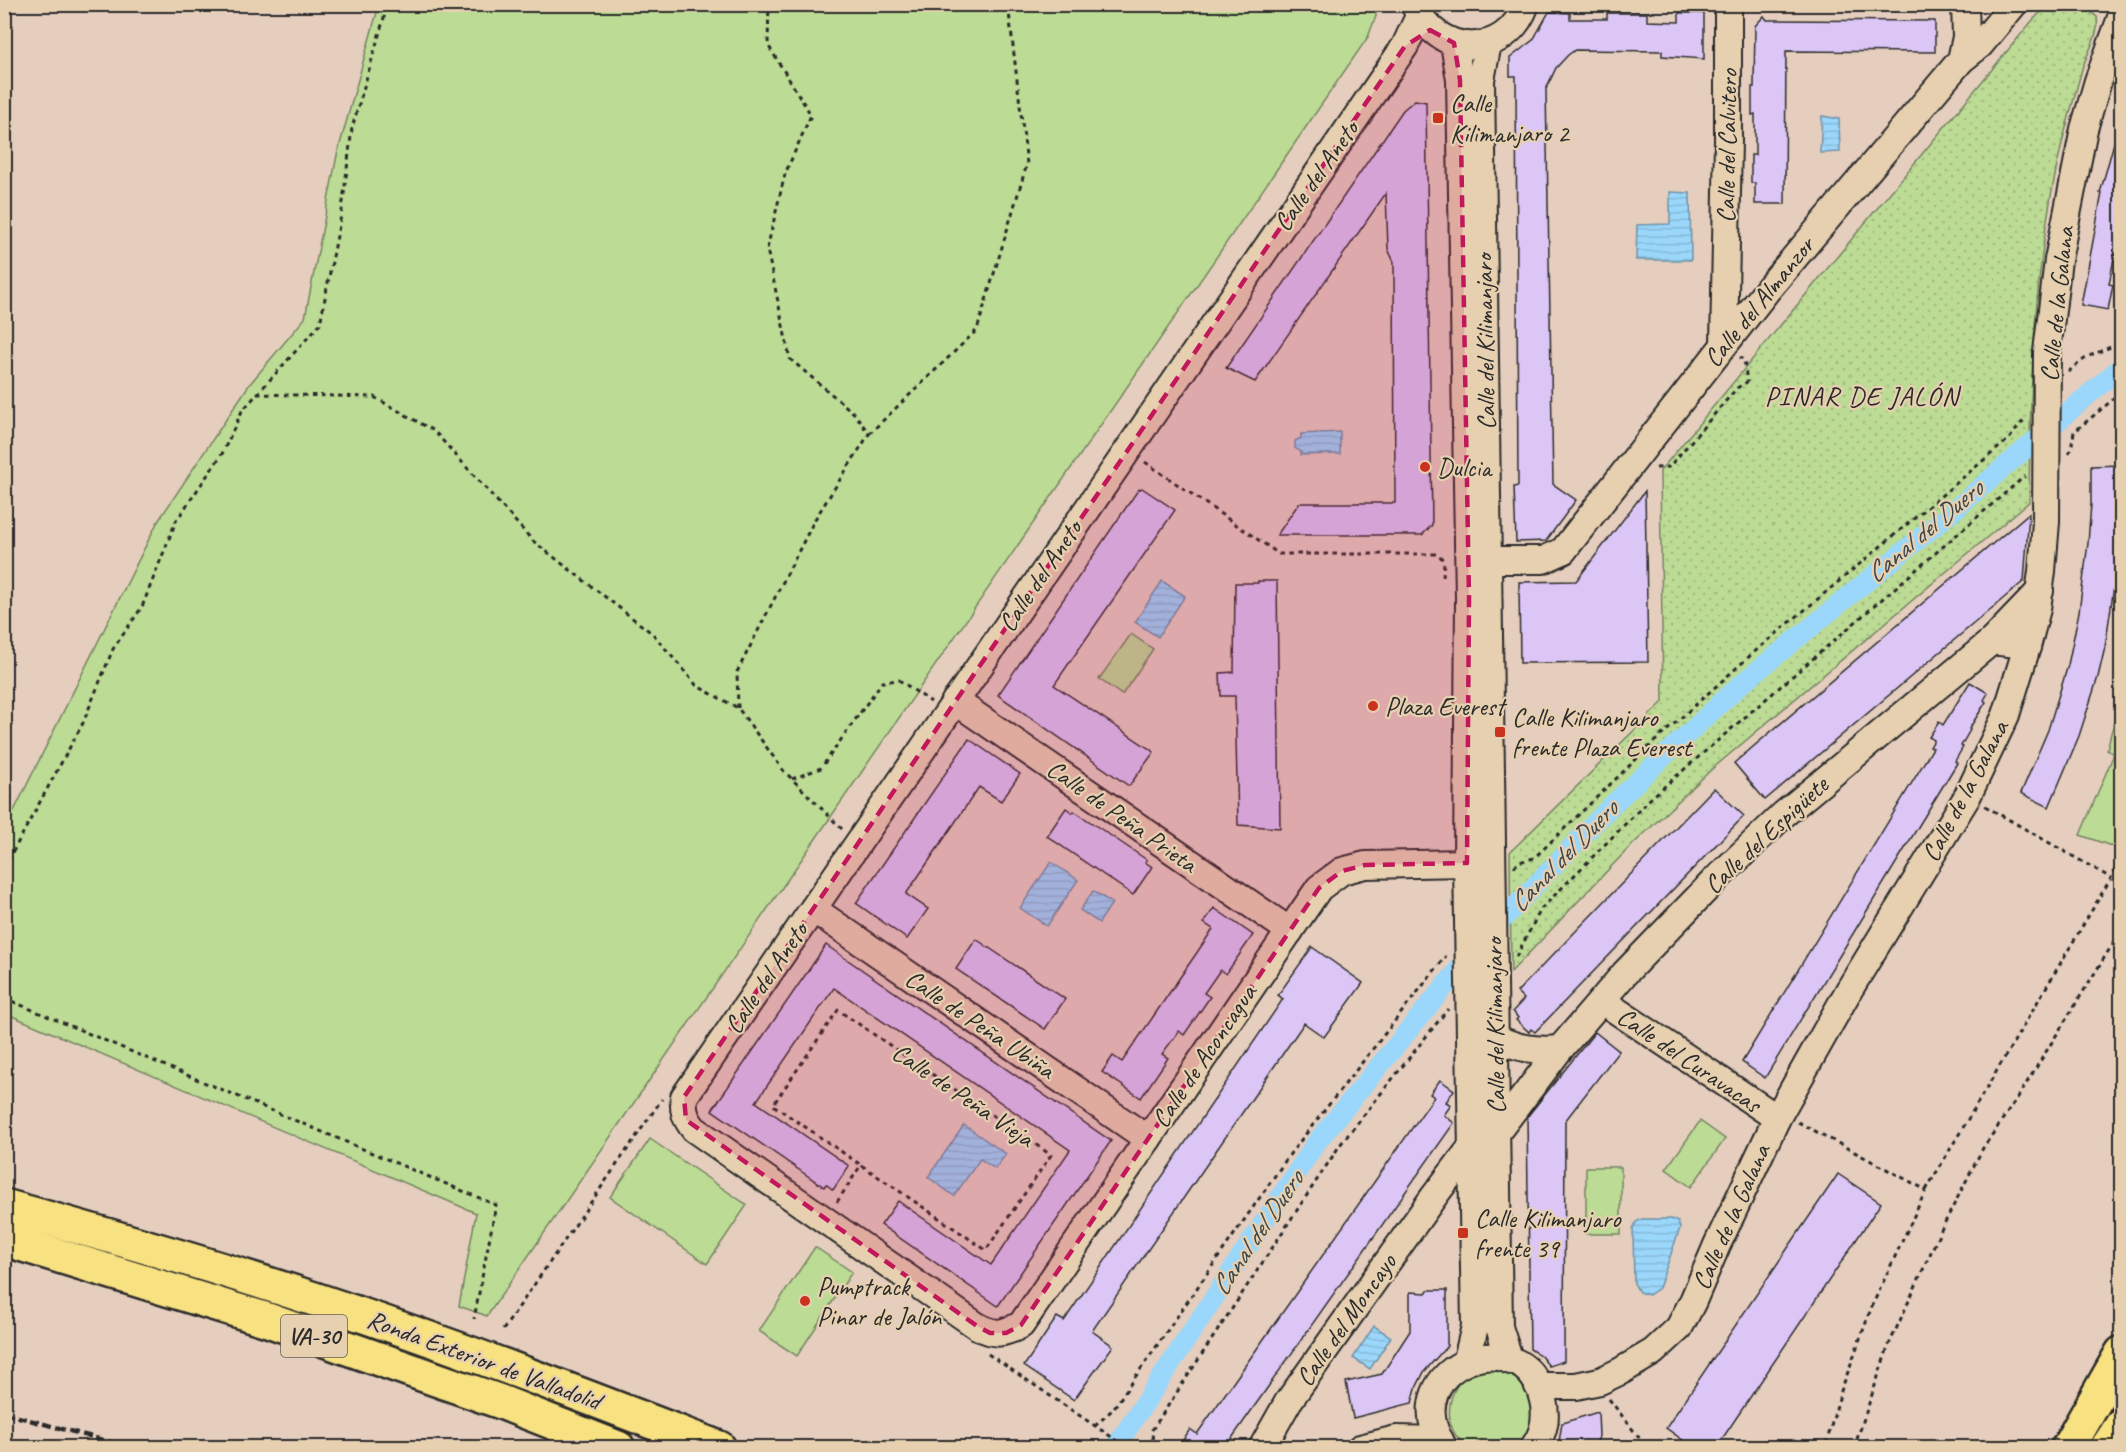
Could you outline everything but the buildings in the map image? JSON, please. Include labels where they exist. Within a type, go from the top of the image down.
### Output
[{"type":"highway","name":"Ronda Exterior de Valladolid","points":[[4,1206],[167,1252],[314,1299],[556,1385],[719,1448]]},
{"type":"highway","name":"Ronda Exterior de Valladolid","points":[[4,1239],[268,1320],[501,1402],[618,1448]]},
{"type":"highway","points":[[2067,1448],[2121,1353]]},
{"type":"highway","points":[[2107,1448],[2121,1425]]},
{"type":"street","points":[[1421,17],[1454,43],[1473,45],[1488,43],[1510,30],[1522,14],[1526,4]]},
{"type":"street","name":"Calle del Calvitero","points":[[1724,345],[1728,4]]},
{"type":"street","points":[[1961,60],[1966,37],[1965,4]]},
{"type":"street","name":"Calle del Almanzor","points":[[1489,560],[1543,560],[1563,551],[1768,289],[1961,60],[1980,45],[2014,4]]},
{"type":"street","name":"Calle de la Galana","points":[[1538,1386],[1576,1386],[1600,1381],[1653,1352],[1679,1328],[1694,1301],[1716,1245],[1785,1124],[1849,990],[1967,797],[2006,716],[2027,647],[2040,591],[2046,522],[2047,352],[2058,260],[2084,129],[2121,15]]},
{"type":"street","name":"Calle del Aneto","points":[[824,1221],[694,1129],[686,1120],[683,1110],[684,1097],[1405,46],[1421,17]]},
{"type":"street","name":"Calle del Kilimanjaro","points":[[1454,43],[1460,80],[1469,589],[1467,862],[1469,925],[1478,998],[1496,1038],[1499,1327],[1510,1361]]},
{"type":"street","name":"Calle del Kilimanjaro","points":[[1467,1360],[1475,1326],[1473,1145],[1478,998],[1492,893],[1481,80],[1488,43]]},
{"type":"street","points":[[1725,288],[1747,294],[1768,289]]},
{"type":"street","name":"Calle del Espigüete","points":[[1497,1132],[1560,1049],[1602,1000],[1715,880],[1784,814],[1992,641],[2040,591]]},
{"type":"street","points":[[1992,641],[2027,647]]},
{"type":"street","name":"Calle de Peña Prieta","points":[[951,708],[1290,931]]},
{"type":"street","name":"Calle de Aconcagua","points":[[984,1330],[1006,1333],[1021,1325],[1319,888],[1342,871],[1365,865],[1467,862]]},
{"type":"street","name":"Calle de Peña Ubiña","points":[[813,909],[1148,1138]]},
{"type":"street","name":"Calle del Curavacas","points":[[1602,1000],[1785,1124]]},
{"type":"street","points":[[1496,1038],[1526,1048],[1560,1049]]},
{"type":"street","name":"Calle del Moncayo","points":[[1262,1448],[1288,1402],[1473,1145]]},
{"type":"street","points":[[1435,1195],[1453,1194],[1474,1202]]},
{"type":"street","points":[[824,1221],[984,1330]]},
{"type":"street","points":[[1360,1448],[1396,1439],[1439,1435],[1433,1402],[1440,1384],[1450,1371],[1467,1360],[1490,1356],[1519,1365],[1531,1375],[1538,1386],[1545,1411],[1544,1426],[1533,1448]]},
{"type":"street","name":"Calle de la Galana","points":[[1545,1411],[1576,1386]]},
{"type":"path","points":[[4,868],[83,723],[112,649],[142,607],[176,521],[222,454],[242,411],[320,324],[342,210],[352,128],[388,4]]},
{"type":"path","points":[[769,4],[768,45],[811,115],[785,174],[766,249],[790,359],[855,414],[869,434]]},
{"type":"path","points":[[738,708],[737,672],[815,519],[869,434],[977,330],[1027,164],[1008,4]]},
{"type":"path","points":[[1492,893],[1519,862],[1534,858],[1645,750],[1752,654],[2009,439],[2034,406],[2036,392],[2047,395],[2087,357],[2121,342]]},
{"type":"path","points":[[1153,1448],[1152,1430],[1340,1145],[1449,1008],[1478,998],[1516,958],[1541,909],[1651,798],[2026,475],[2071,450],[2074,432],[2121,392]]},
{"type":"path","points":[[257,394],[374,397],[434,431],[533,541],[652,634],[697,686],[738,708],[783,770],[858,843]]},
{"type":"path","points":[[792,779],[821,768],[882,682],[899,680],[951,708]]},
{"type":"path","points":[[1967,797],[2111,878]]},
{"type":"path","points":[[1825,1448],[1841,1391],[1872,1306],[1926,1190],[2111,878],[2121,856]]},
{"type":"path","points":[[1854,1448],[1888,1347],[1946,1220],[1983,1148],[2018,1096],[2121,929]]},
{"type":"path","points":[[1096,1427],[1113,1409],[1290,1154],[1447,956]]},
{"type":"path","points":[[4,998],[496,1205],[474,1319]]},
{"type":"path","name":"Calle de Peña Vieja","points":[[838,1010],[1051,1155],[986,1250],[861,1165],[773,1105],[838,1010]]},
{"type":"path","points":[[1785,1124],[1796,1121],[1926,1190]]},
{"type":"path","points":[[824,1221],[861,1165]]},
{"type":"path","points":[[4,1323],[8,1324],[4,1339]]},
{"type":"path","points":[[984,1330],[968,1340],[1128,1448]]},
{"type":"path","points":[[1606,1395],[1647,1448]]},
{"type":"highlighted area","points":[[1430,30],[1454,43],[1460,80],[1469,598],[1467,863],[1365,865],[1342,871],[1319,888],[1021,1325],[1006,1333],[990,1333],[977,1326],[686,1120],[684,1097],[1405,46]]},
{"type":"green space","points":[[379,5],[1375,5],[1376,16],[1368,37],[487,1316],[459,1306],[476,1213],[5,1013],[5,829],[157,523],[249,385],[305,318],[337,155]]},
{"type":"green space","points":[[2049,9],[2087,9],[2097,17],[2097,30],[2082,69],[2064,135],[2046,226],[2033,363],[2029,502],[1712,769],[1626,851],[1511,972],[1510,852],[1663,702],[1660,471],[2032,21],[2041,12]]},
{"type":"green space","points":[[1131,634],[1153,649],[1122,695],[1099,679]]},
{"type":"green space","points":[[2121,695],[2122,839],[2117,848],[2080,835],[2114,754],[2107,749]]},
{"type":"green space","points":[[1700,1121],[1725,1139],[1691,1187],[1666,1169]]},
{"type":"green space","points":[[650,1139],[747,1205],[707,1264],[610,1197]]},
{"type":"green space","points":[[1586,1167],[1621,1167],[1621,1234],[1586,1234]]},
{"type":"green space","name":"Pumptrack Pinar de Jalón","points":[[815,1247],[852,1272],[797,1356],[759,1331]]},
{"type":"green space","points":[[1487,1369],[1500,1370],[1513,1375],[1525,1386],[1528,1393],[1532,1417],[1525,1436],[1516,1444],[1484,1448],[1470,1447],[1461,1442],[1451,1425],[1450,1406],[1456,1387],[1468,1376]]},
{"type":"water","points":[[1822,116],[1839,119],[1840,152],[1820,153]]},
{"type":"water","points":[[1670,192],[1690,193],[1691,260],[1636,260],[1637,225],[1670,224]]},
{"type":"water","points":[[1340,432],[1340,454],[1301,455],[1301,452],[1295,448],[1295,441],[1301,438],[1301,434]]},
{"type":"water","points":[[1162,581],[1185,596],[1158,637],[1135,622]]},
{"type":"water","points":[[1051,862],[1078,880],[1047,926],[1020,908]]},
{"type":"water","points":[[1093,891],[1112,903],[1099,923],[1080,910]]},
{"type":"water","points":[[964,1125],[1006,1154],[995,1169],[980,1159],[954,1196],[928,1177]]},
{"type":"water","points":[[1642,1219],[1671,1219],[1678,1222],[1680,1228],[1659,1288],[1649,1295],[1639,1292],[1634,1283],[1633,1229],[1636,1222]]},
{"type":"water","points":[[1374,1326],[1391,1337],[1370,1369],[1353,1358]]},
{"type":"waterway","name":"Canal del Duero","points":[[1115,1448],[1316,1143],[1481,942],[1612,805],[1740,685],[1953,511],[2122,366]]},
{"type":"railway","points":[[4,1413],[132,1448]]},
{"type":"place","name":"Calle Kilimanjaro 2","points":[[1438,118]]},
{"type":"place","name":"Dulcia","points":[[1425,467]]},
{"type":"place","name":"Plaza Everest","points":[[1373,706]]},
{"type":"place","name":"Calle Kilimanjaro frente Plaza Everest","points":[[1500,732]]},
{"type":"place","name":"Calle Kilimanjaro frente 39","points":[[1463,1233]]},
{"type":"place","name":"Pumptrack Pinar de Jalón","points":[[805,1301]]},
{"type":"district","name":"PINAR DE JALÓN","points":[[1862,396]]}]
